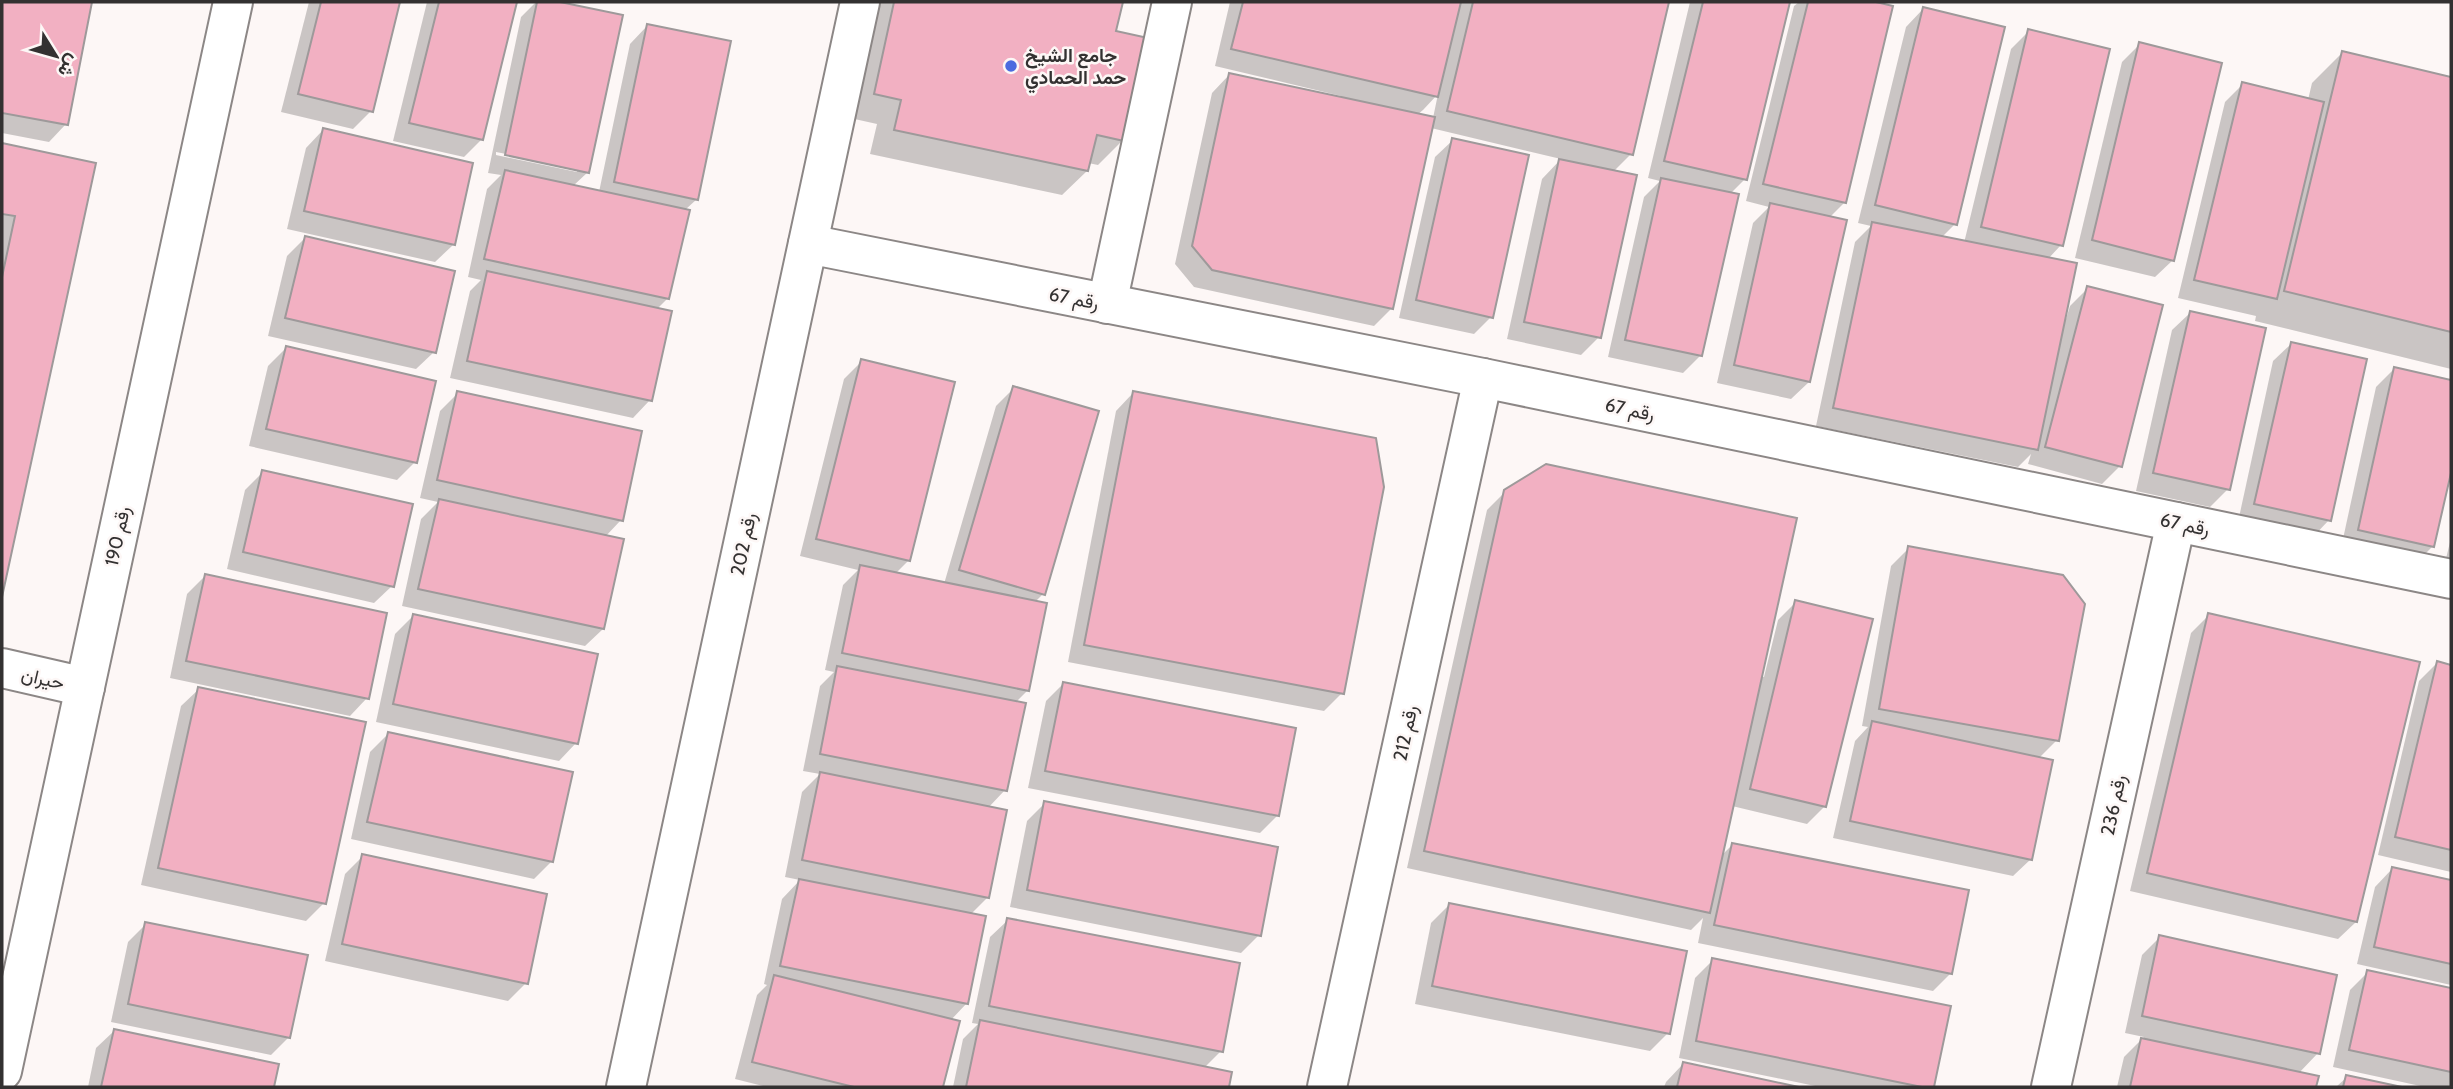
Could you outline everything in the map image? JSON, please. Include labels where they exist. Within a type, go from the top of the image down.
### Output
[{"type":"street","name":"رقم 190","points":[[2,1071],[233,2]]},
{"type":"street","name":"رقم 202","points":[[626,1087],[860,2]]},
{"type":"street","points":[[1107,304],[1172,2]]},
{"type":"street","name":"رقم 67","points":[[808,244],[1483,378],[2451,579]]},
{"type":"street","name":"رقم 212","points":[[1327,1087],[1483,378]]},
{"type":"street","name":"رقم 236","points":[[2052,1087],[2176,522]]},
{"type":"street","name":"حيران","points":[[2,668],[85,687]]},
{"type":"building","points":[[2,2],[92,2],[68,125],[2,113]]},
{"type":"building","points":[[321,2],[400,2],[373,112],[298,94]]},
{"type":"building","points":[[439,2],[517,2],[483,140],[409,123]]},
{"type":"building","points":[[537,2],[560,2],[623,15],[589,173],[505,155]]},
{"type":"building","name":"جامع الشيخ حمد الحمادي","points":[[894,2],[1123,2],[1116,31],[1148,38],[1124,141],[1097,135],[1088,171],[894,130],[901,100],[874,94]]},
{"type":"building","points":[[1243,2],[1461,2],[1438,97],[1231,49]]},
{"type":"building","points":[[1473,2],[1669,2],[1633,155],[1447,111]]},
{"type":"building","points":[[1703,2],[1790,2],[1747,180],[1664,161]]},
{"type":"building","points":[[1808,2],[1876,2],[1893,6],[1846,203],[1763,184]]},
{"type":"building","points":[[1923,7],[2005,27],[1957,225],[1875,205]]},
{"type":"building","points":[[647,24],[731,41],[698,200],[614,182]]},
{"type":"building","points":[[2028,29],[2110,49],[2063,246],[1981,227]]},
{"type":"building","points":[[2139,42],[2222,63],[2174,261],[2092,240]]},
{"type":"building","points":[[2342,51],[2451,77],[2451,332],[2284,291]]},
{"type":"building","points":[[1229,73],[1435,117],[1393,309],[1212,270],[1192,246]]},
{"type":"building","points":[[2242,82],[2324,102],[2277,299],[2194,280]]},
{"type":"building","points":[[323,128],[473,163],[455,245],[304,211]]},
{"type":"building","points":[[1452,138],[1529,155],[1493,318],[1416,300]]},
{"type":"building","points":[[2,143],[96,163],[2,597],[2,277],[15,216],[2,214]]},
{"type":"building","points":[[1559,159],[1637,175],[1601,338],[1524,322]]},
{"type":"building","points":[[505,170],[690,210],[669,299],[484,259]]},
{"type":"building","points":[[1661,178],[1739,194],[1702,356],[1625,340]]},
{"type":"building","points":[[1770,203],[1847,220],[1810,382],[1734,365]]},
{"type":"building","points":[[1872,222],[2077,263],[2038,450],[1833,408]]},
{"type":"building","points":[[305,236],[455,271],[436,353],[285,318]]},
{"type":"building","points":[[487,271],[672,311],[652,401],[467,361]]},
{"type":"building","points":[[2087,286],[2163,305],[2122,467],[2045,447]]},
{"type":"building","points":[[2190,311],[2266,328],[2230,490],[2153,473]]},
{"type":"building","points":[[2291,342],[2367,359],[2331,521],[2254,504]]},
{"type":"building","points":[[286,346],[436,381],[417,463],[266,429]]},
{"type":"building","points":[[861,359],[955,382],[910,561],[816,539]]},
{"type":"building","points":[[2394,367],[2451,380],[2451,473],[2434,547],[2358,530]]},
{"type":"building","points":[[1013,386],[1099,411],[1045,595],[959,570]]},
{"type":"building","points":[[457,391],[642,431],[623,521],[437,480]]},
{"type":"building","points":[[1133,391],[1376,438],[1384,487],[1344,694],[1084,645]]},
{"type":"building","points":[[1546,464],[1797,518],[1710,913],[1424,851],[1504,490]]},
{"type":"building","points":[[262,470],[413,504],[394,587],[243,552]]},
{"type":"building","points":[[439,499],[624,539],[604,629],[418,589]]},
{"type":"building","points":[[1908,546],[2063,575],[2085,604],[2059,741],[1879,709]]},
{"type":"building","points":[[860,565],[1047,603],[1029,691],[842,653]]},
{"type":"building","points":[[205,574],[387,613],[369,699],[186,661]]},
{"type":"building","points":[[1795,600],[1873,619],[1826,807],[1750,789]]},
{"type":"building","points":[[2208,613],[2420,662],[2357,922],[2147,873]]},
{"type":"building","points":[[413,614],[598,654],[578,744],[393,704]]},
{"type":"building","points":[[2437,661],[2451,665],[2451,850],[2395,837]]},
{"type":"building","points":[[837,666],[1026,703],[1007,791],[820,754]]},
{"type":"building","points":[[1063,682],[1296,728],[1279,816],[1045,771]]},
{"type":"building","points":[[198,687],[366,722],[326,904],[158,868]]},
{"type":"building","points":[[1872,721],[2053,760],[2032,860],[1850,821]]},
{"type":"building","points":[[388,732],[573,772],[553,862],[367,822]]},
{"type":"building","points":[[820,772],[1007,810],[989,898],[802,860]]},
{"type":"building","points":[[1044,801],[1278,847],[1261,936],[1027,890]]},
{"type":"building","points":[[1732,843],[1969,890],[1952,974],[1714,925]]},
{"type":"building","points":[[362,854],[547,894],[528,984],[342,944]]},
{"type":"building","points":[[2392,867],[2451,880],[2451,964],[2374,947]]},
{"type":"building","points":[[799,879],[986,916],[968,1004],[780,966]]},
{"type":"building","points":[[1449,903],[1687,951],[1670,1034],[1432,986]]},
{"type":"building","points":[[1007,918],[1240,963],[1223,1052],[989,1006]]},
{"type":"building","points":[[145,922],[308,955],[290,1038],[128,1004]]},
{"type":"building","points":[[2159,935],[2337,975],[2320,1054],[2142,1016]]},
{"type":"building","points":[[1712,958],[1951,1006],[1934,1087],[1922,1087],[1696,1041]]},
{"type":"building","points":[[2367,970],[2451,988],[2451,1072],[2349,1050]]},
{"type":"building","points":[[774,975],[960,1021],[943,1087],[854,1087],[752,1062]]},
{"type":"building","points":[[980,1020],[1232,1072],[1229,1087],[966,1087]]},
{"type":"building","points":[[114,1029],[279,1064],[274,1087],[101,1087]]},
{"type":"building","points":[[2141,1038],[2319,1076],[2316,1087],[2130,1087]]},
{"type":"building","points":[[1683,1062],[1799,1087],[1677,1087]]},
{"type":"building","points":[[2346,1075],[2402,1087],[2343,1087]]},
{"type":"place","name":"جامع الشيخ حمد الحمادي","points":[[1011,66]]}]
